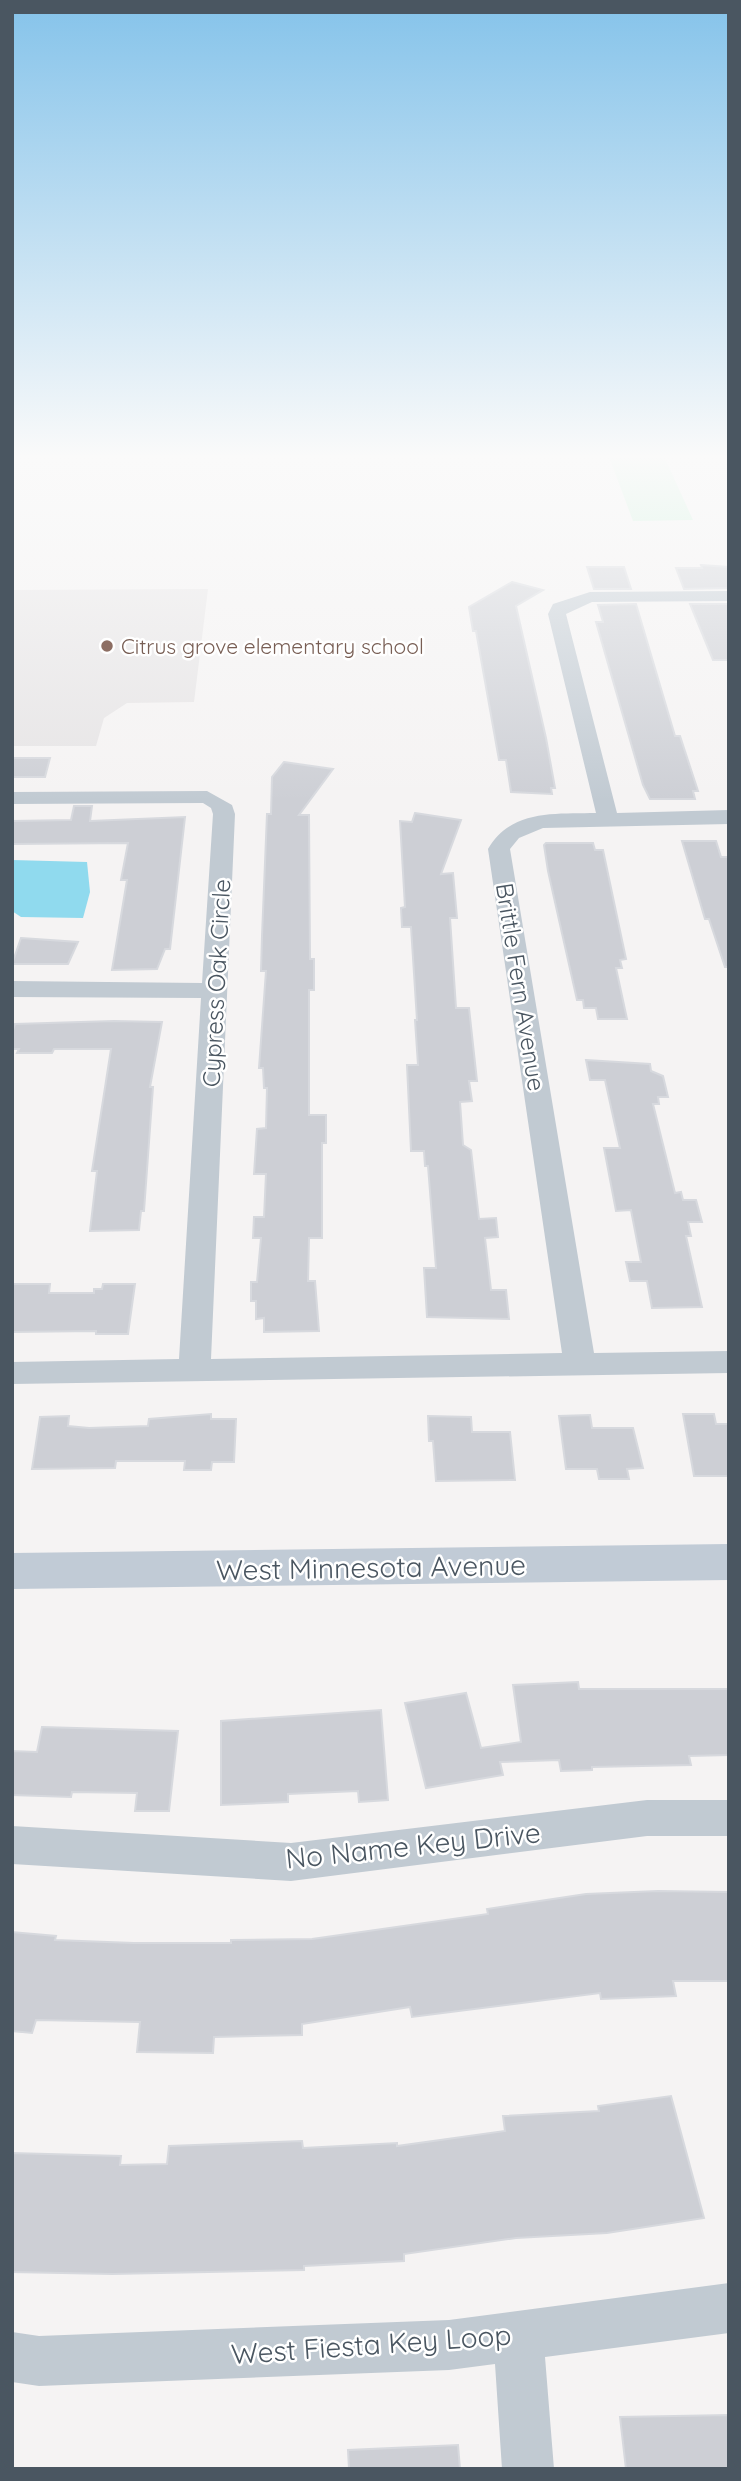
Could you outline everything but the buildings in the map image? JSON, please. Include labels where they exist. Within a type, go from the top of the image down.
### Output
[{"type":"street","points":[[608,818],[557,614],[559,608],[590,597],[729,596]]},
{"type":"street","name":"Cypress Oak Circle","points":[[12,797],[207,797],[221,805],[224,814],[194,1371]]},
{"type":"street","name":"Brittle Fern Avenue","points":[[580,1364],[499,849],[505,836],[533,823],[608,818],[729,817]]},
{"type":"street","points":[[12,989],[216,991]]},
{"type":"street","points":[[12,1373],[729,1362]]},
{"type":"street","name":"West Minnesota Avenue","points":[[12,1571],[729,1562]]},
{"type":"street","name":"No Name Key Drive","points":[[12,1845],[291,1862],[647,1818],[729,1818]]},
{"type":"street","name":"West Fiesta Key Loop","points":[[12,2357],[39,2361],[449,2345],[729,2308]]},
{"type":"street","points":[[519,2336],[528,2469]]},
{"type":"shaded area","name":"Citrus grove elementary school","points":[[208,589],[194,702],[127,703],[104,718],[96,746],[12,746],[12,590]]},
{"type":"water","points":[[12,860],[87,862],[90,892],[83,918],[21,917],[12,911]]},
{"type":"place","name":"Citrus grove elementary school","points":[[107,646]]}]
